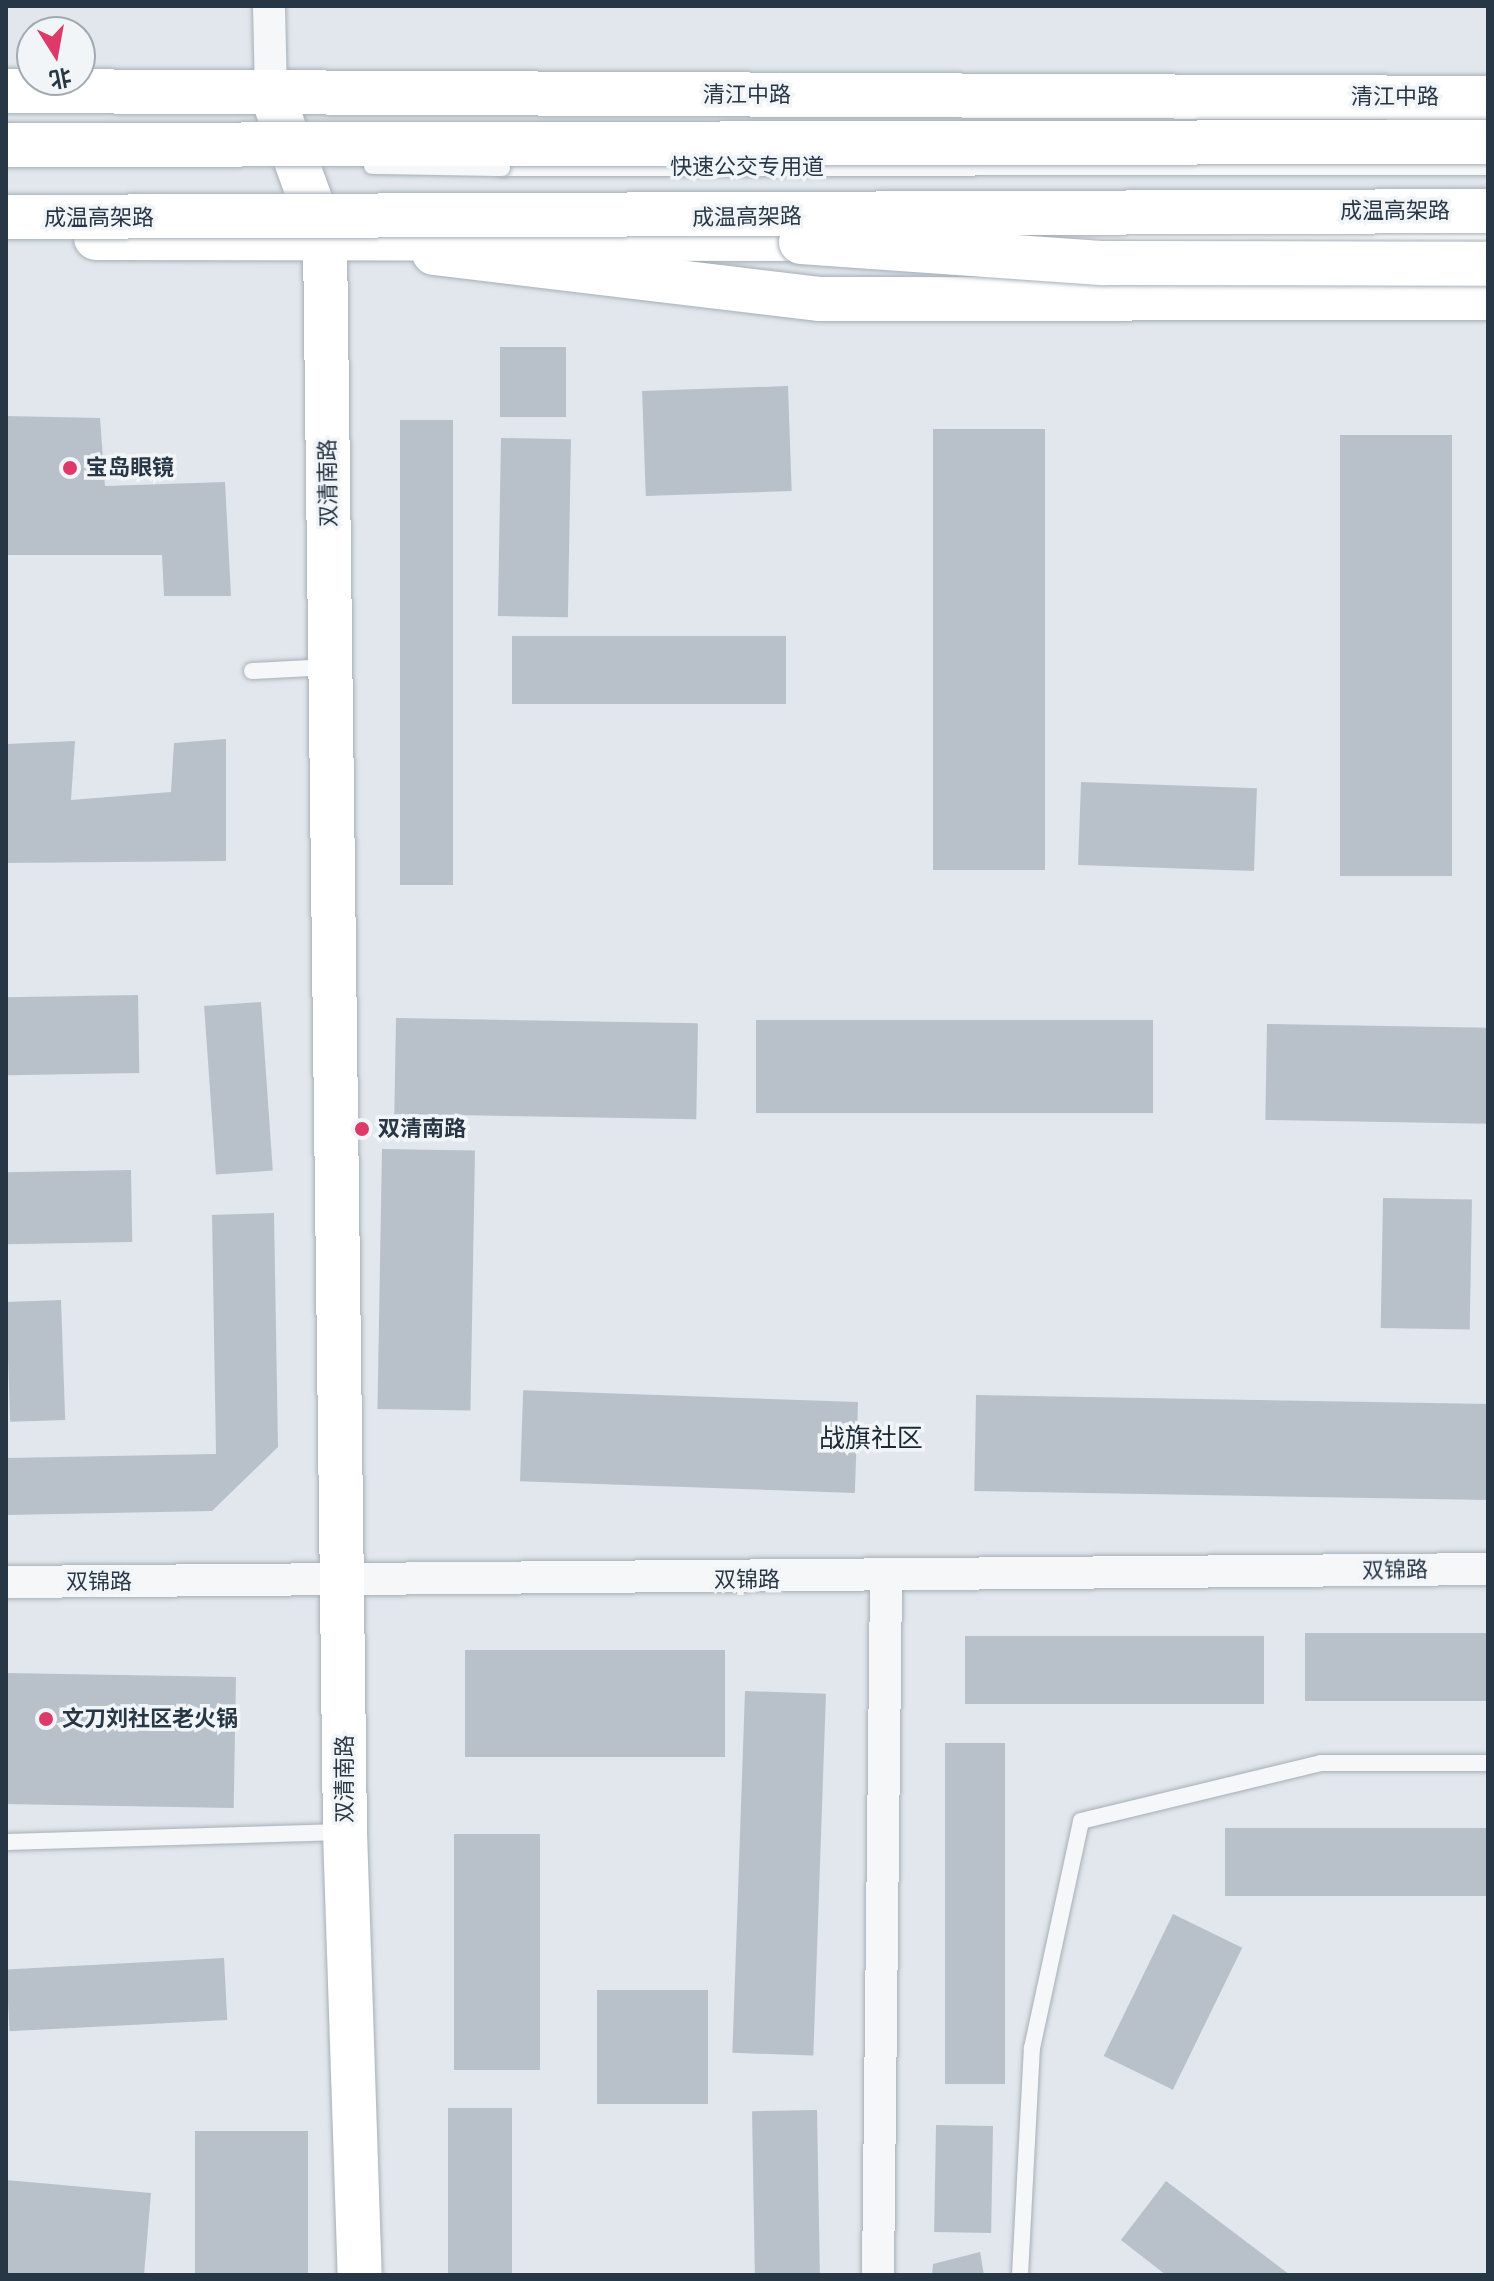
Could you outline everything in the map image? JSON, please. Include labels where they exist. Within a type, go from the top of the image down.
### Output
[{"type":"main road","name":"清江中路","points":[[6,91],[1488,98]]},
{"type":"main road","name":"双清南路","points":[[271,92],[325,240],[345,1832],[360,2275]]},
{"type":"main road","points":[[6,145],[1488,142]]},
{"type":"main road","name":"成温高架路","points":[[6,217],[503,220],[1488,211]]},
{"type":"main road","points":[[503,220],[1104,263],[1488,264]]},
{"type":"main road","points":[[6,237],[325,240],[1488,237]]},
{"type":"main road","points":[[325,240],[820,299],[1488,298]]},
{"type":"street","points":[[269,6],[271,92]]},
{"type":"street","name":"双锦路","points":[[6,1582],[886,1579],[1488,1569]]},
{"type":"street","points":[[878,2275],[886,1579]]},
{"type":"lane","points":[[6,161],[326,165]]},
{"type":"lane","name":"快速公交专用道","points":[[358,166],[1488,167]]},
{"type":"lane","points":[[252,671],[331,667]]},
{"type":"lane","points":[[1020,2275],[1032,2048],[1081,1821],[1321,1763],[1488,1763]]},
{"type":"lane","points":[[6,1842],[345,1832]]},
{"type":"building","points":[[500,347],[566,347],[566,417],[500,417]]},
{"type":"building","points":[[788,386],[792,491],[646,496],[642,391]]},
{"type":"building","points":[[6,416],[100,418],[105,486],[225,482],[231,596],[164,596],[162,555],[6,555]]},
{"type":"building","points":[[400,420],[453,420],[453,885],[400,885]]},
{"type":"building","points":[[933,429],[1045,429],[1045,870],[933,870]]},
{"type":"building","points":[[1340,435],[1452,435],[1452,876],[1340,876]]},
{"type":"building","points":[[501,438],[571,439],[568,617],[498,616]]},
{"type":"building","points":[[512,636],[786,636],[786,704],[512,704]]},
{"type":"building","points":[[226,739],[226,861],[6,863],[6,744],[75,741],[71,800],[171,792],[174,743]]},
{"type":"building","points":[[1081,782],[1257,788],[1254,871],[1078,865]]},
{"type":"building","points":[[138,995],[139,1073],[7,1075],[6,997]]},
{"type":"building","points":[[261,1002],[273,1171],[216,1175],[204,1006]]},
{"type":"building","points":[[396,1018],[698,1023],[696,1119],[394,1114]]},
{"type":"building","points":[[756,1020],[1153,1020],[1153,1113],[756,1113]]},
{"type":"building","points":[[1267,1024],[1488,1028],[1486,1124],[1265,1120]]},
{"type":"building","points":[[382,1149],[475,1151],[470,1411],[377,1409]]},
{"type":"building","points":[[131,1170],[132,1242],[7,1244],[6,1172]]},
{"type":"building","points":[[1383,1198],[1472,1200],[1470,1330],[1381,1328]]},
{"type":"building","points":[[274,1213],[278,1447],[212,1511],[6,1515],[6,1458],[216,1454],[212,1215]]},
{"type":"building","points":[[61,1300],[65,1420],[10,1422],[6,1302]]},
{"type":"building","points":[[523,1390],[858,1402],[855,1493],[520,1481]]},
{"type":"building","points":[[976,1395],[1488,1404],[1486,1500],[974,1491]]},
{"type":"building","points":[[1305,1633],[1488,1633],[1488,1701],[1305,1701]]},
{"type":"building","points":[[965,1636],[1264,1636],[1264,1704],[965,1704]]},
{"type":"building","points":[[465,1650],[725,1650],[725,1757],[465,1757]]},
{"type":"building","points":[[6,1673],[236,1677],[234,1808],[6,1804]]},
{"type":"building","points":[[745,1691],[826,1694],[813,2056],[732,2053]]},
{"type":"building","points":[[945,1743],[1005,1743],[1005,2084],[945,2084]]},
{"type":"building","points":[[1225,1828],[1488,1828],[1488,1896],[1225,1896]]},
{"type":"building","points":[[454,1834],[540,1834],[540,2070],[454,2070]]},
{"type":"building","points":[[1173,1914],[1242,1948],[1173,2090],[1104,2056]]},
{"type":"building","points":[[224,1958],[227,2020],[10,2031],[6,1969]]},
{"type":"building","points":[[597,1990],[708,1990],[708,2104],[597,2104]]},
{"type":"building","points":[[448,2108],[512,2108],[512,2275],[448,2275]]},
{"type":"building","points":[[817,2110],[820,2275],[755,2275],[752,2111]]},
{"type":"building","points":[[936,2125],[993,2126],[991,2233],[934,2232]]},
{"type":"building","points":[[195,2131],[308,2131],[308,2275],[195,2275]]},
{"type":"building","points":[[6,2180],[151,2193],[144,2275],[6,2275]]},
{"type":"building","points":[[1166,2181],[1290,2275],[1166,2275],[1121,2240]]},
{"type":"building","points":[[980,2252],[984,2275],[932,2275],[933,2264]]},
{"type":"place","name":"宝岛眼镜","points":[[70,468]]},
{"type":"place","name":"双清南路","points":[[362,1129]]},
{"type":"place","name":"文刀刘社区老火锅","points":[[46,1719]]},
{"type":"district","name":"战旗社区","points":[[871,1439]]}]
